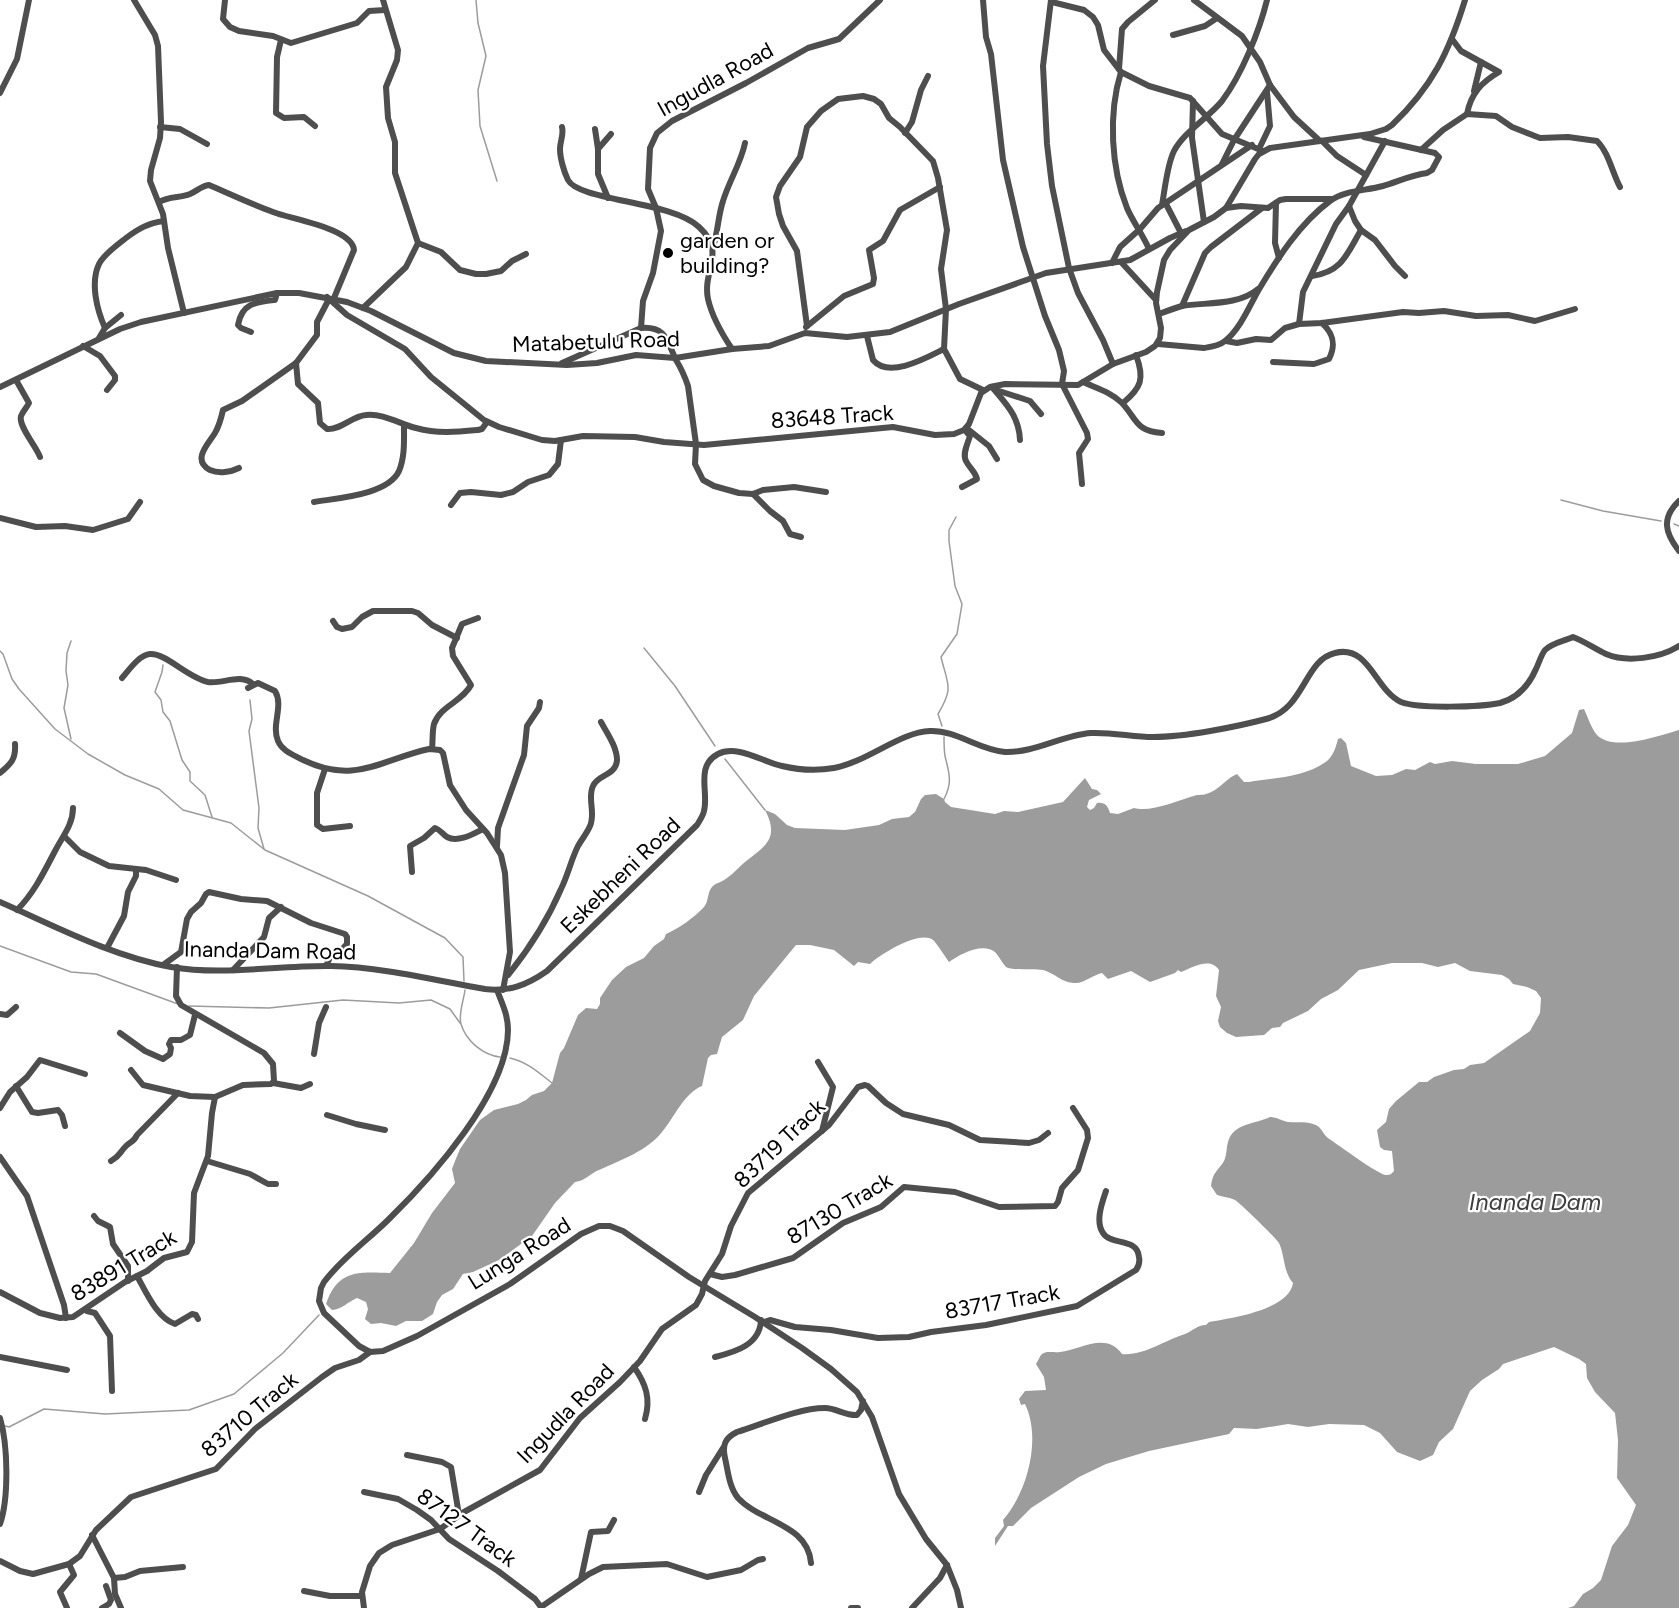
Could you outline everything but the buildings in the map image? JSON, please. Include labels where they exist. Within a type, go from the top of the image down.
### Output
[{"type":"street","points":[[0,93],[17,59],[29,0]]},
{"type":"street","points":[[134,0],[155,35],[158,46],[160,138],[150,177],[164,221],[168,248],[184,313]]},
{"type":"street","points":[[225,0],[223,19],[230,27],[291,44],[360,22],[369,11],[385,10]]},
{"type":"street","points":[[363,308],[406,267],[418,243],[395,173],[395,142],[388,118],[387,87],[397,60],[398,50],[383,0]]},
{"type":"street","name":"Ingudla Road","points":[[641,328],[640,315],[643,301],[653,273],[661,236],[660,221],[648,189],[649,160],[654,137],[662,127],[808,48],[839,39],[880,0]]},
{"type":"street","points":[[983,0],[986,37],[991,54],[1004,160],[1023,247],[1059,350],[1064,371],[1062,384],[1087,433],[1088,439],[1079,453],[1082,484]]},
{"type":"street","points":[[1149,249],[1128,209],[1116,169],[1113,117],[1120,71],[1122,29],[1155,0]]},
{"type":"street","points":[[1194,0],[1242,36],[1250,45],[1270,85],[1294,117],[1337,156],[1366,175]]},
{"type":"street","points":[[1181,233],[1164,204],[1173,153],[1182,140],[1222,100],[1233,83],[1247,57],[1267,0]]},
{"type":"street","points":[[1113,364],[1078,293],[1069,268],[1055,203],[1047,144],[1043,66],[1051,1],[1084,10],[1093,17],[1098,25],[1104,50],[1120,71],[1149,86],[1174,92],[1193,101],[1222,134],[1258,148],[1270,148],[1360,136],[1386,129],[1397,120],[1431,81],[1445,57],[1465,0]]},
{"type":"street","points":[[1173,35],[1205,26],[1216,18]]},
{"type":"street","points":[[1452,39],[1461,51],[1498,73],[1474,91]]},
{"type":"street","points":[[281,40],[277,57],[276,113],[284,118],[304,117],[315,126]]},
{"type":"street","points":[[1445,57],[1461,51]]},
{"type":"street","points":[[1467,114],[1481,62]]},
{"type":"street","points":[[905,133],[912,123],[921,90],[928,76]]},
{"type":"street","points":[[1222,165],[1234,140],[1270,85]]},
{"type":"street","points":[[1226,208],[1255,159],[1269,126],[1267,92]]},
{"type":"street","points":[[806,330],[797,251],[783,226],[776,199],[780,186],[800,157],[807,128],[821,111],[838,99],[863,96],[881,104],[889,118],[930,158],[940,187],[947,230],[941,269],[946,309],[944,349],[960,379],[1030,401],[1041,414]]},
{"type":"street","points":[[1193,101],[1192,132],[1204,222]]},
{"type":"street","points":[[1421,150],[1443,130],[1467,114],[1496,116],[1512,127],[1540,138],[1568,136],[1597,141],[1605,152],[1620,187]]},
{"type":"street","points":[[160,127],[180,129],[207,144]]},
{"type":"street","points":[[562,127],[560,154],[568,180],[576,188],[596,196],[656,208],[694,223],[703,231],[713,248]]},
{"type":"street","points":[[595,129],[598,177],[608,198]]},
{"type":"street","points":[[598,149],[611,134]]},
{"type":"street","points":[[1158,344],[1211,348],[1226,341],[1244,319],[1279,258],[1314,215],[1332,200],[1357,190],[1377,188],[1430,171],[1439,156],[1360,136]]},
{"type":"street","points":[[1299,324],[1303,292],[1336,224],[1349,206],[1385,141]]},
{"type":"street","points":[[732,348],[714,317],[707,291],[723,202],[745,143]]},
{"type":"street","points":[[1112,263],[1120,247],[1164,204],[1222,165],[1258,148]]},
{"type":"street","points":[[159,202],[166,198],[189,195],[204,185],[209,185],[271,212],[320,225],[352,243],[354,250],[317,322],[317,335],[296,363],[242,401],[224,409],[214,435],[203,448],[204,464],[211,470],[224,472],[239,468]]},
{"type":"street","points":[[806,330],[844,296],[873,284],[869,250],[883,242],[900,210],[940,187]]},
{"type":"street","points":[[1182,306],[1205,254],[1262,208],[1286,199],[1332,200]]},
{"type":"street","points":[[1276,203],[1275,243],[1279,258]]},
{"type":"street","points":[[966,429],[989,388],[1005,384],[1078,385],[1113,364],[1158,344],[1161,332],[1156,300],[1166,257],[1174,244],[1189,230],[1226,208],[1241,206],[1262,208]]},
{"type":"street","points":[[1349,206],[1361,230],[1375,240],[1405,276]]},
{"type":"street","points":[[105,328],[97,301],[96,275],[99,265],[120,243],[136,231],[153,222],[164,221]]},
{"type":"street","name":"Matabetulu Road","points":[[0,387],[120,328],[277,293],[299,293],[330,298],[363,308],[454,352],[476,360],[557,365],[597,363],[636,355],[675,358],[732,348],[770,346],[806,330],[839,337],[867,336],[904,327],[1032,278],[1069,268],[1121,262],[1138,256],[1189,230]]},
{"type":"street","points":[[1312,276],[1323,275],[1338,267],[1361,230]]},
{"type":"street","points":[[418,243],[441,252],[462,271],[481,275],[501,271],[508,264],[526,254]]},
{"type":"street","points":[[1121,262],[1156,300]]},
{"type":"street","points":[[1159,314],[1182,306],[1218,303],[1238,298],[1254,292],[1263,284]]},
{"type":"street","points":[[251,332],[238,325],[242,313],[255,302],[275,300],[277,293]]},
{"type":"street","name":"83648 Track","points":[[330,298],[346,315],[405,349],[431,377],[487,422],[542,440],[561,440],[582,436],[635,437],[696,444],[744,442],[892,427],[943,435],[960,433],[966,429]]},
{"type":"street","points":[[1226,341],[1237,343],[1256,339],[1271,340],[1285,328],[1299,324],[1403,312],[1419,314],[1444,311],[1476,316],[1508,315],[1535,321],[1575,309]]},
{"type":"street","points":[[99,338],[105,328],[121,315]]},
{"type":"street","points":[[1273,362],[1314,364],[1329,359],[1333,351],[1333,339],[1330,331],[1322,323]]},
{"type":"street","points":[[557,365],[641,328],[656,329],[666,337],[688,386],[696,444],[694,464],[703,480],[723,489],[753,494],[763,490],[794,487],[826,492]]},
{"type":"street","points":[[867,336],[873,360],[884,367],[909,365],[944,349]]},
{"type":"street","points":[[83,346],[100,356],[115,376],[115,380],[107,390]]},
{"type":"street","points":[[1122,404],[1139,388],[1141,373],[1136,355]]},
{"type":"street","points":[[296,363],[298,384],[318,403],[319,419],[324,428],[333,429],[366,414],[385,417],[404,425],[433,432],[447,433],[481,430],[487,422]]},
{"type":"street","points":[[16,380],[29,403],[21,417],[21,425],[40,457]]},
{"type":"street","points":[[1083,382],[1110,394],[1122,404],[1140,427],[1162,433]]},
{"type":"street","points":[[989,388],[1008,404],[1013,412],[1020,429],[1020,440]]},
{"type":"street","points":[[314,502],[356,495],[392,480],[401,461],[404,425]]},
{"type":"street","points":[[966,429],[989,446],[997,459]]},
{"type":"street","points":[[962,487],[977,479],[966,460],[965,453],[970,436],[966,429]]},
{"type":"street","points":[[451,505],[460,493],[501,495],[513,492],[528,482],[549,476],[558,464],[561,440]]},
{"type":"street","points":[[753,494],[783,521],[790,534],[801,537]]},
{"type":"street","points":[[1679,501],[1668,514],[1666,525],[1679,551]]},
{"type":"street","points":[[0,518],[36,527],[65,526],[93,530],[128,519],[140,502]]},
{"type":"street","points":[[333,621],[337,627],[345,629],[352,627],[362,617],[373,611],[412,611],[457,638]]},
{"type":"street","points":[[432,749],[435,720],[446,708],[464,696],[471,685],[453,656],[452,648],[462,624],[478,618]]},
{"type":"street","name":"Eskebheni Road","points":[[513,988],[536,978],[559,960],[697,825],[704,811],[704,776],[707,763],[716,755],[724,752],[746,754],[780,766],[816,770],[832,769],[853,763],[900,740],[929,731],[937,731],[983,748],[1004,752],[1026,750],[1091,733],[1158,737],[1206,730],[1255,722],[1283,713],[1323,658],[1339,652],[1347,652],[1362,658],[1387,692],[1402,702],[1419,705],[1488,705],[1509,700],[1524,689],[1544,651],[1555,643],[1573,637],[1616,657],[1655,656],[1679,646]]},
{"type":"street","points":[[122,678],[142,657],[156,654],[165,657],[180,670],[208,682],[244,678],[251,686],[258,683],[270,687],[278,696],[275,733],[279,745],[290,753],[325,769],[356,771],[413,752],[432,749],[443,753],[450,785],[466,810],[497,847],[503,862],[510,952],[506,977]]},
{"type":"street","points":[[497,847],[498,828],[524,755],[526,730],[540,702]]},
{"type":"street","points":[[370,1352],[353,1341],[324,1313],[319,1301],[321,1288],[328,1277],[417,1191],[445,1160],[494,1083],[505,1053],[507,1039],[506,1014],[500,990],[506,977],[541,928],[562,888],[579,845],[590,828],[592,787],[595,781],[609,774],[615,767],[616,755],[611,739],[601,722]]},
{"type":"street","points":[[0,773],[13,762],[15,744]]},
{"type":"street","points":[[325,769],[317,793],[317,825],[323,829],[350,826]]},
{"type":"street","points":[[18,910],[29,897],[64,836],[74,808]]},
{"type":"street","points":[[412,872],[410,844],[424,838],[435,828],[447,837],[456,839],[483,829]]},
{"type":"street","points":[[64,836],[80,852],[100,862],[115,867],[146,870],[176,880]]},
{"type":"street","points":[[107,948],[125,913],[128,892],[136,876],[136,870]]},
{"type":"street","points":[[163,965],[181,952],[187,919],[208,892],[241,899],[267,901],[303,920],[330,928],[347,937],[346,946],[331,955],[326,966]]},
{"type":"street","name":"Inanda Dam Road","points":[[0,902],[107,948],[163,965],[233,970],[326,966],[363,968],[500,990],[513,988]]},
{"type":"street","points":[[233,970],[264,937],[268,920],[281,907]]},
{"type":"street","points":[[177,967],[177,999],[181,1005],[195,1015],[220,1026],[268,1057],[275,1071],[273,1083]]},
{"type":"street","points":[[0,1014],[7,1015],[16,1007]]},
{"type":"street","points":[[314,1054],[319,1023],[326,1007]]},
{"type":"street","points":[[120,1033],[145,1052],[163,1059],[170,1054],[171,1040],[181,1040],[190,1035],[195,1015]]},
{"type":"street","points":[[0,1108],[6,1097],[27,1077],[40,1060],[85,1074]]},
{"type":"street","points":[[818,1062],[832,1087],[832,1096],[821,1132]]},
{"type":"street","points":[[131,1070],[143,1085],[177,1093],[215,1097],[243,1085],[273,1083],[301,1088],[310,1084]]},
{"type":"street","name":"83719 Track","points":[[703,1286],[722,1254],[731,1226],[748,1193],[829,1125],[858,1087],[864,1085],[903,1114],[949,1125],[965,1135],[980,1140],[1029,1143],[1039,1140],[1048,1133]]},
{"type":"street","points":[[16,1086],[32,1112],[45,1113],[58,1110],[62,1114],[65,1126]]},
{"type":"street","points":[[111,1161],[121,1155],[126,1146],[135,1140],[149,1121],[177,1093]]},
{"type":"street","name":"83891 Track","points":[[0,1293],[40,1313],[66,1318],[82,1312],[164,1258],[189,1250],[194,1221],[194,1193],[207,1161],[215,1097]]},
{"type":"street","name":"87130 Track","points":[[710,1274],[735,1275],[793,1258],[843,1223],[881,1207],[904,1187],[955,1192],[999,1208],[1054,1206],[1058,1202],[1062,1188],[1078,1170],[1088,1138],[1087,1130],[1073,1108]]},
{"type":"street","points":[[327,1115],[346,1122],[385,1130]]},
{"type":"street","points":[[0,1157],[27,1196],[64,1305],[66,1318]]},
{"type":"street","points":[[207,1161],[250,1174],[268,1184],[276,1184]]},
{"type":"street","name":"83717 Track","points":[[762,1321],[770,1320],[795,1327],[837,1330],[878,1338],[903,1338],[986,1325],[1077,1306],[1136,1270],[1139,1263],[1139,1254],[1134,1246],[1108,1238],[1103,1233],[1100,1214],[1106,1191]]},
{"type":"street","points":[[94,1216],[98,1221],[110,1227],[112,1244],[128,1266],[128,1281]]},
{"type":"street","name":"Lunga Road","points":[[370,1352],[389,1349],[429,1329],[510,1284],[572,1240],[599,1226],[610,1226],[623,1231],[703,1286],[762,1321],[847,1382],[863,1401],[872,1418],[891,1476],[903,1502],[926,1539],[947,1565],[961,1608]]},
{"type":"street","points":[[137,1276],[162,1315],[171,1322],[175,1324],[192,1314],[198,1319]]},
{"type":"street","name":"Ingudla Road","points":[[361,1596],[370,1566],[379,1553],[392,1545],[440,1529],[459,1515],[540,1470],[580,1418],[634,1367],[662,1329],[696,1305],[703,1286]]},
{"type":"street","points":[[82,1312],[94,1311],[108,1331],[112,1391]]},
{"type":"street","points":[[715,1357],[747,1345],[757,1336],[762,1321]]},
{"type":"street","name":"83710 Track","points":[[69,1564],[80,1556],[92,1535],[131,1497],[216,1469],[255,1429],[322,1377],[334,1368],[359,1360],[370,1352]]},
{"type":"street","points":[[0,1357],[67,1370]]},
{"type":"street","points":[[634,1367],[643,1380],[647,1392],[648,1408],[645,1419]]},
{"type":"street","points":[[699,1492],[728,1438],[737,1432],[803,1412],[830,1408],[849,1415],[857,1415],[863,1401]]},
{"type":"street","points":[[0,1418],[5,1438],[5,1503],[0,1524]]},
{"type":"street","points":[[724,1448],[730,1484],[738,1497],[752,1509],[786,1528],[806,1544],[811,1553],[811,1563]]},
{"type":"street","points":[[407,1455],[442,1462],[451,1467],[459,1515]]},
{"type":"street","name":"87127 Track","points":[[364,1492],[398,1499],[417,1510],[449,1539],[498,1571],[535,1599],[541,1607]]},
{"type":"street","points":[[581,1579],[591,1533],[608,1531],[614,1520]]},
{"type":"street","points":[[92,1535],[114,1578],[115,1594],[121,1608]]},
{"type":"street","points":[[541,1607],[596,1569],[609,1565],[676,1566],[707,1577],[741,1570],[763,1559]]},
{"type":"street","points":[[0,1561],[20,1571],[33,1574],[69,1564],[74,1575],[60,1592],[67,1608]]},
{"type":"street","points":[[912,1608],[940,1578],[947,1565]]},
{"type":"street","points":[[114,1578],[125,1577],[140,1571],[183,1567]]},
{"type":"street","points":[[102,1608],[111,1600],[106,1586]]},
{"type":"street","points":[[304,1591],[330,1596],[361,1596],[364,1608]]},
{"type":"street","points":[[851,1608],[858,1608]]},
{"type":"water","name":"Inanda Dam","points":[[1584,709],[1597,735],[1614,742],[1648,739],[1679,730],[1679,1608],[1568,1608],[1574,1606],[1583,1594],[1601,1580],[1612,1546],[1628,1525],[1636,1505],[1617,1478],[1618,1440],[1615,1413],[1595,1392],[1587,1378],[1586,1364],[1554,1347],[1503,1364],[1482,1380],[1470,1391],[1453,1429],[1439,1442],[1433,1455],[1420,1461],[1397,1452],[1380,1433],[1364,1425],[1329,1424],[1308,1427],[1288,1424],[1257,1429],[1234,1428],[1229,1434],[1149,1451],[1106,1464],[1079,1477],[1031,1508],[1013,1526],[1008,1526],[995,1546],[995,1538],[1004,1526],[1003,1520],[1019,1495],[1029,1465],[1032,1449],[1030,1418],[1025,1404],[1021,1405],[1019,1399],[1025,1391],[1046,1390],[1044,1377],[1036,1364],[1041,1355],[1101,1343],[1116,1347],[1122,1354],[1138,1353],[1209,1322],[1258,1311],[1281,1300],[1289,1292],[1293,1283],[1287,1274],[1279,1243],[1238,1202],[1217,1195],[1211,1186],[1214,1175],[1226,1156],[1228,1142],[1235,1131],[1270,1117],[1288,1122],[1313,1124],[1320,1128],[1328,1138],[1367,1165],[1382,1174],[1390,1175],[1394,1171],[1392,1151],[1380,1147],[1377,1130],[1386,1122],[1389,1109],[1396,1101],[1419,1082],[1427,1082],[1454,1070],[1484,1063],[1530,1031],[1540,1013],[1541,998],[1536,991],[1513,984],[1502,975],[1470,971],[1455,963],[1438,967],[1422,963],[1392,963],[1359,970],[1338,990],[1280,1027],[1272,1028],[1264,1035],[1236,1037],[1220,1027],[1218,1021],[1221,1007],[1216,996],[1219,970],[1211,964],[1201,964],[1181,972],[1178,970],[1150,982],[1131,971],[1108,979],[1102,973],[1076,983],[1066,982],[1043,970],[1006,967],[995,952],[984,948],[965,953],[949,962],[934,941],[927,938],[900,944],[870,964],[858,962],[854,966],[834,950],[810,945],[796,945],[754,996],[743,1020],[722,1037],[717,1054],[708,1058],[702,1086],[690,1094],[656,1139],[633,1154],[575,1182],[555,1203],[532,1236],[499,1260],[463,1274],[453,1289],[442,1295],[433,1314],[422,1321],[406,1321],[396,1326],[371,1324],[365,1319],[368,1309],[366,1302],[357,1298],[339,1309],[332,1310],[326,1304],[337,1284],[351,1275],[369,1272],[390,1273],[414,1243],[432,1213],[455,1183],[452,1169],[455,1161],[460,1149],[480,1120],[494,1110],[518,1104],[544,1091],[552,1083],[560,1053],[578,1015],[586,1008],[597,1009],[600,998],[612,980],[626,967],[644,958],[654,946],[664,939],[666,934],[696,915],[706,905],[713,886],[729,876],[768,841],[771,828],[765,810],[795,828],[845,830],[879,825],[892,819],[909,817],[915,812],[925,795],[936,794],[951,807],[995,814],[1004,811],[1018,812],[1063,802],[1085,778],[1092,789],[1101,794],[1089,800],[1087,807],[1090,810],[1097,803],[1102,803],[1107,806],[1110,813],[1118,814],[1134,808],[1148,809],[1204,795],[1237,774],[1244,782],[1249,782],[1290,776],[1309,770],[1329,759],[1338,739],[1341,738],[1346,743],[1351,766],[1376,776],[1392,775],[1406,769],[1415,770],[1430,762],[1435,764],[1452,761],[1476,764],[1518,764],[1545,756],[1572,733],[1579,710]]},
{"type":"waterway","points":[[476,0],[478,23],[486,56],[478,90],[480,126],[497,181]]},
{"type":"waterway","points":[[1561,500],[1603,511],[1661,521]]},
{"type":"waterway","points":[[942,726],[938,714],[946,698],[948,686],[941,657],[957,634],[962,604],[955,586],[949,541],[949,530],[956,517]]},
{"type":"waterway","points":[[1674,524],[1679,526]]},
{"type":"waterway","points":[[71,641],[67,653],[68,685],[64,708],[71,739]]},
{"type":"waterway","points":[[644,648],[675,686],[715,746]]},
{"type":"waterway","points":[[0,651],[19,689],[55,729],[88,754],[125,775],[159,789],[183,810],[231,823],[265,850],[368,896],[445,938],[463,957],[464,981]]},
{"type":"waterway","points":[[163,665],[155,692],[161,700],[163,712],[170,721],[182,760],[190,772],[190,781],[205,795],[212,817]]},
{"type":"waterway","points":[[250,700],[252,719],[249,731],[259,808],[258,828],[264,849]]},
{"type":"waterway","points":[[944,737],[949,788],[944,799]]},
{"type":"waterway","points":[[725,759],[765,810]]},
{"type":"waterway","points":[[0,946],[71,972],[96,974],[178,1004]]},
{"type":"waterway","points":[[465,990],[460,1016],[463,1030],[476,1046],[500,1057]]},
{"type":"waterway","points":[[189,1006],[269,1008],[343,1000],[399,1003],[431,1000],[450,1009],[460,1023]]},
{"type":"waterway","points":[[510,1058],[527,1065],[552,1083]]},
{"type":"waterway","points":[[5,1426],[9,1427],[44,1409],[105,1414],[189,1410],[234,1394],[283,1353],[319,1315]]},
{"type":"place","name":"garden or building?","points":[[668,253]]}]
